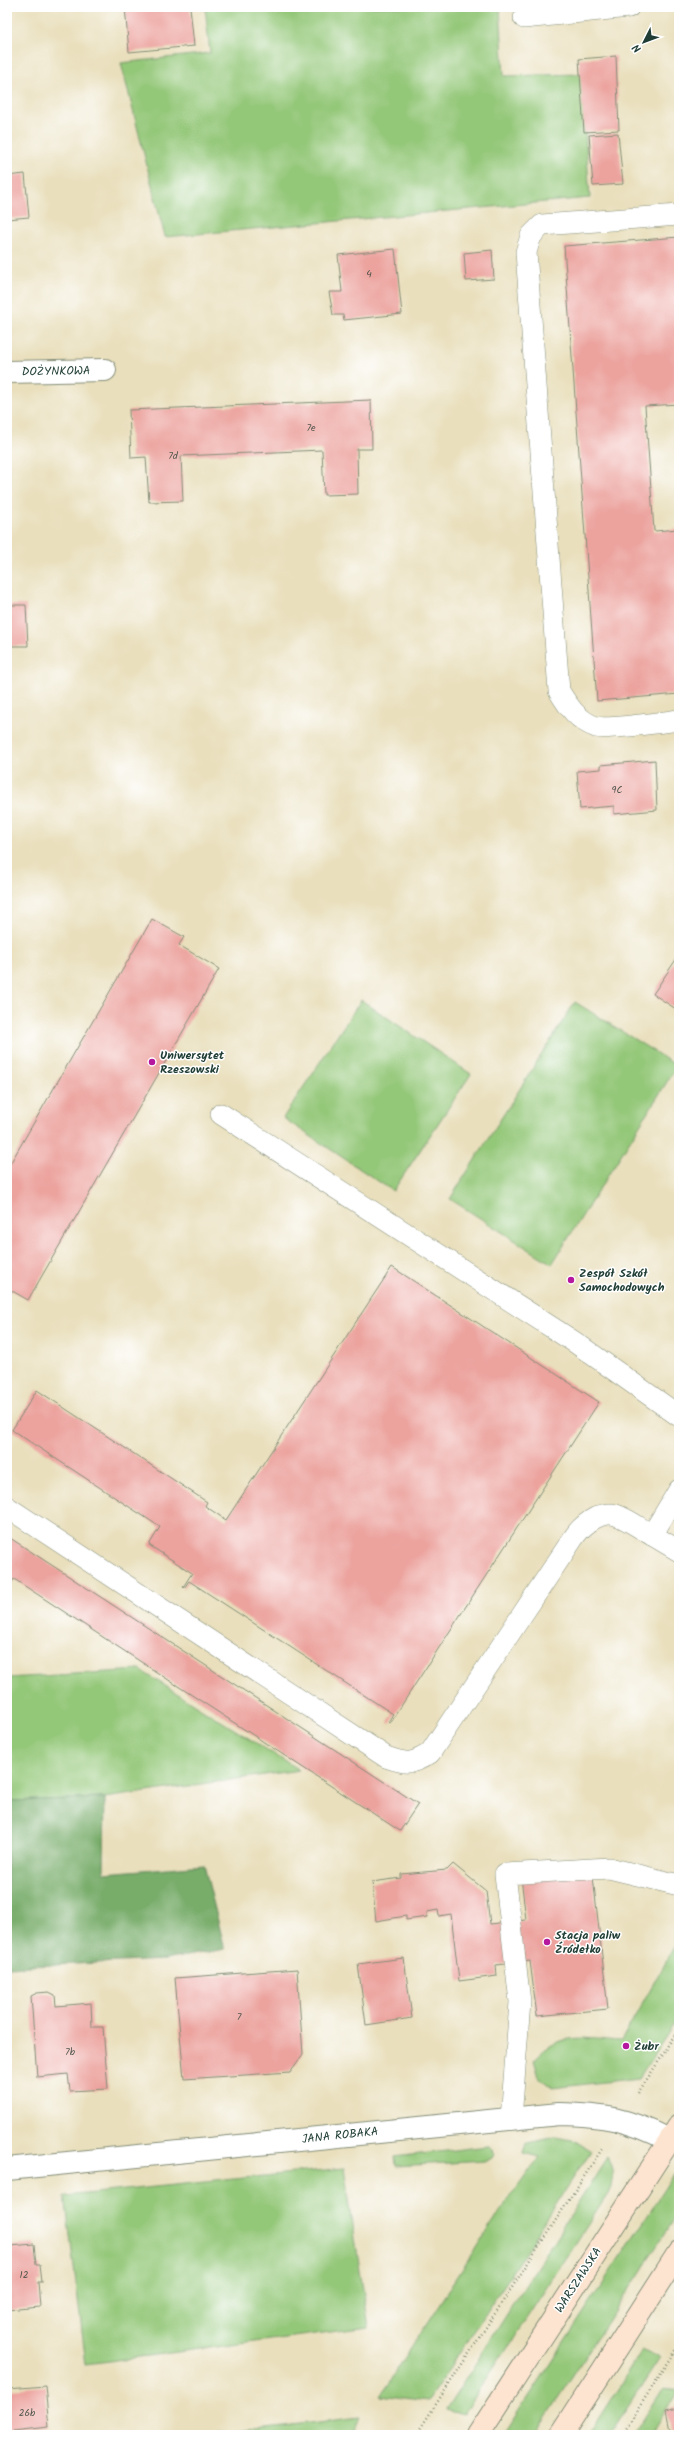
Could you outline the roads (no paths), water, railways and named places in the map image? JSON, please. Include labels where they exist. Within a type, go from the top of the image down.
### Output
[{"type":"main road","name":"WARSZAWSKA","points":[[478,2435],[674,2133]]},
{"type":"main road","points":[[561,2435],[679,2252]]},
{"type":"street","name":"DOŻYNKOWA","points":[[7,372],[105,370]]},
{"type":"street","name":"JANA ROBAKA","points":[[7,2169],[559,2114],[587,2114],[621,2120],[674,2133]]},
{"type":"lane","points":[[524,18],[629,7]]},
{"type":"lane","points":[[679,215],[542,225],[531,236],[526,252],[559,692],[569,709],[584,721],[597,727],[679,720]]},
{"type":"lane","points":[[221,1114],[576,1343],[679,1416]]},
{"type":"lane","points":[[652,1535],[679,1490]]},
{"type":"lane","points":[[7,1506],[386,1756],[403,1763],[417,1761],[430,1753],[572,1540],[586,1524],[599,1517],[615,1515],[679,1551]]},
{"type":"lane","points":[[511,2119],[520,2002],[505,1874],[609,1868],[679,1885]]},
{"type":"place","name":"Uniwersytet Rzeszowski","points":[[152,1062]]},
{"type":"place","name":"Zespół Szkół Samochodowych","points":[[571,1280]]},
{"type":"place","name":"Stacja paliw Źródełko","points":[[547,1942]]},
{"type":"place","name":"Żubr","points":[[626,2046]]}]
